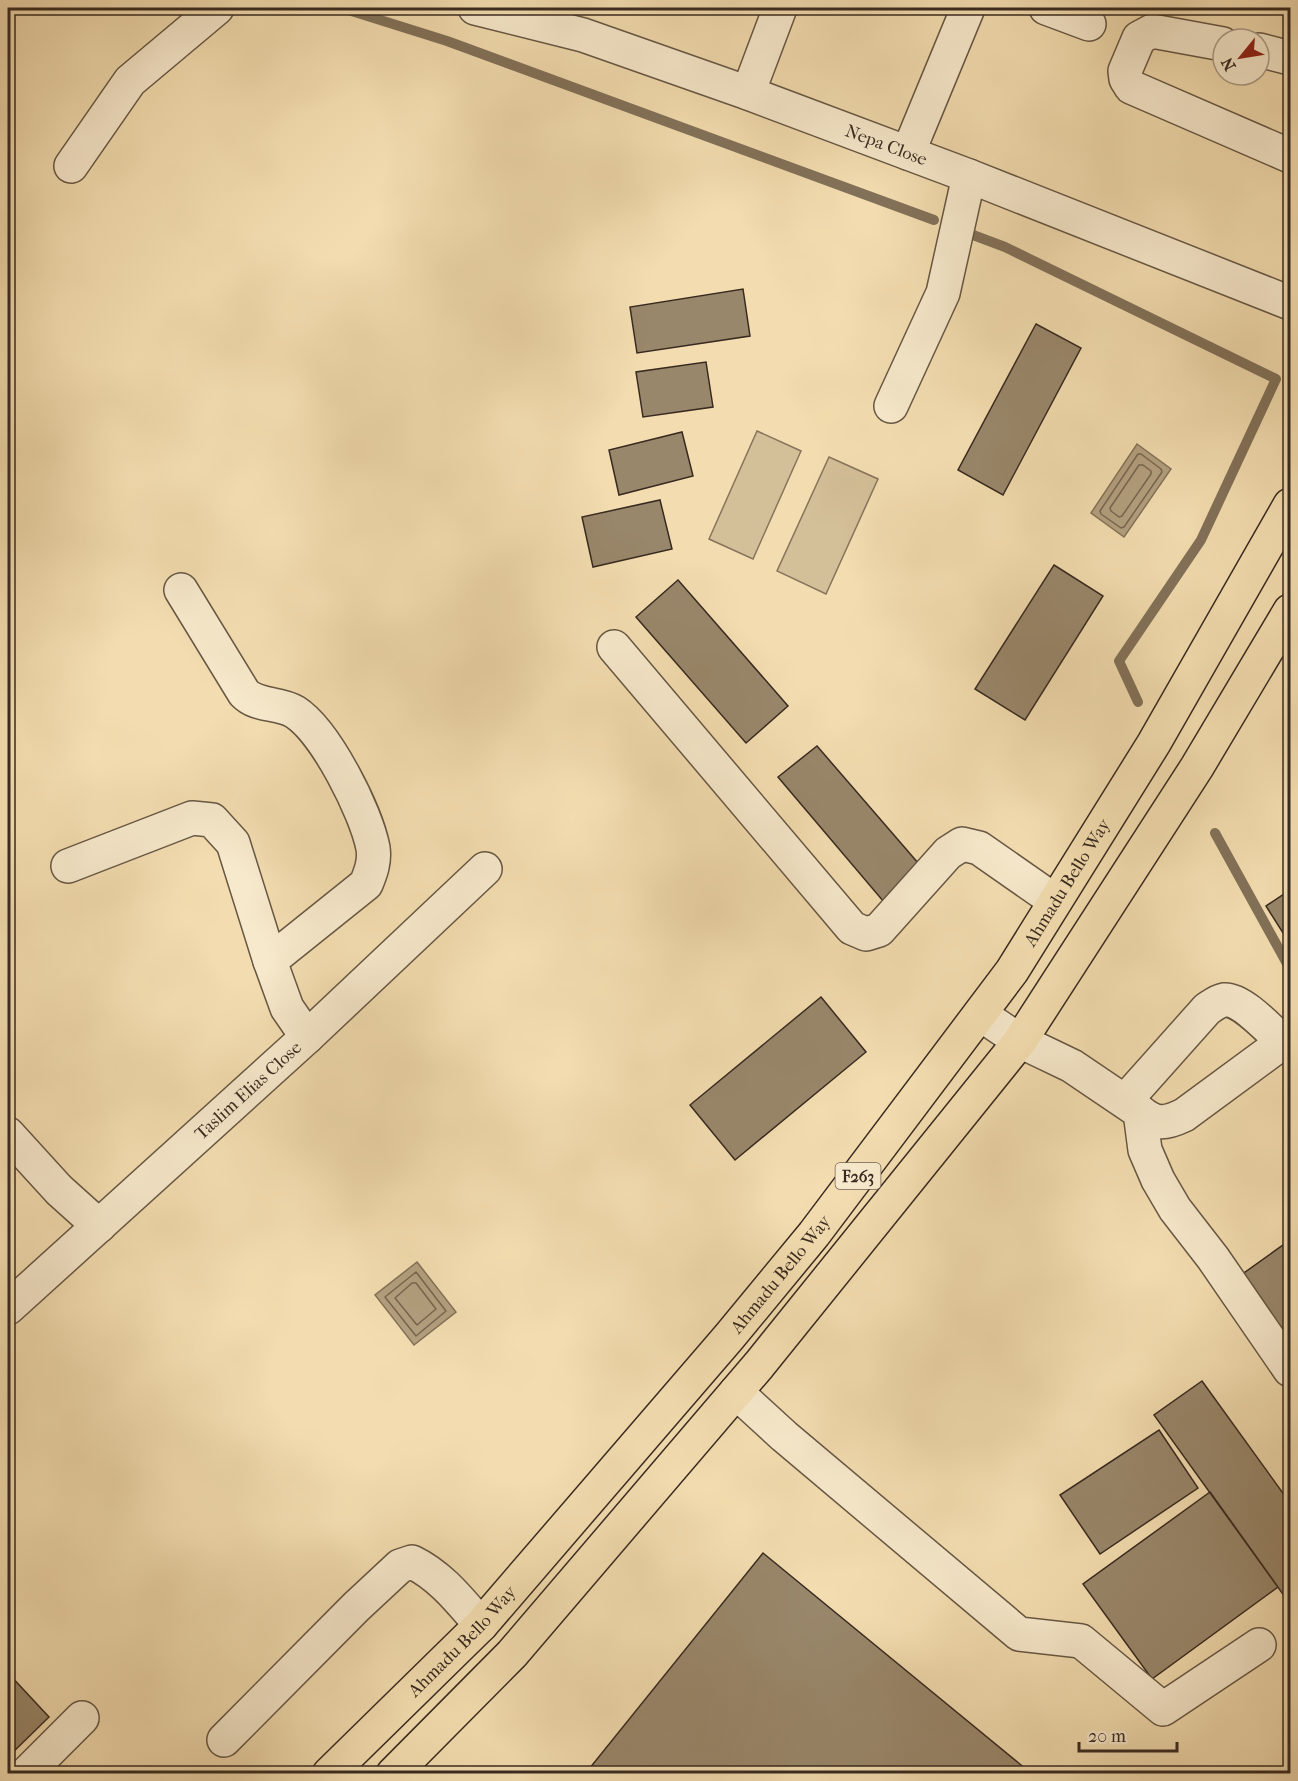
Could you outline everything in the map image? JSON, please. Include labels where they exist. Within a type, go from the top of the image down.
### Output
[{"type":"highway","name":"Ahmadu Bello Way","points":[[329,1773],[481,1624],[814,1234],[1012,971],[1154,743],[1290,505]]},
{"type":"highway","name":"F263","points":[[393,1773],[512,1654],[736,1392],[1020,1041],[1288,625]]},
{"type":"highway","points":[[771,1286],[802,1312]]},
{"type":"street","points":[[71,166],[130,81],[217,8]]},
{"type":"street","name":"Nepa Close","points":[[475,8],[582,21],[748,93],[969,176],[1290,303]]},
{"type":"street","points":[[748,93],[780,8]]},
{"type":"street","points":[[908,153],[968,8]]},
{"type":"street","points":[[1046,8],[1089,24]]},
{"type":"street","points":[[1211,42],[1152,31],[1145,33],[1139,38],[1125,71],[1126,80],[1131,87],[1290,156]]},
{"type":"street","points":[[1271,53],[1290,58]]},
{"type":"street","points":[[891,406],[943,293],[969,176]]},
{"type":"street","points":[[181,590],[249,699],[293,711],[306,720],[319,737],[331,754],[356,801],[367,825],[373,849],[372,869],[366,884],[270,961]]},
{"type":"street","points":[[614,647],[852,928],[866,934],[879,930],[948,853],[962,844],[979,848],[1055,901]]},
{"type":"street","points":[[68,866],[192,818],[212,820],[233,843],[270,961],[288,1008],[307,1037]]},
{"type":"street","name":"Taslim Elias Close","points":[[8,1308],[307,1037],[485,869]]},
{"type":"street","points":[[980,1014],[1020,1041],[1072,1066],[1152,1121],[1169,1122],[1184,1115],[1287,1039],[1242,1005],[1227,1000],[1218,1002],[1207,1009],[1133,1107]]},
{"type":"street","points":[[1133,1107],[1145,1150],[1158,1180],[1175,1209],[1213,1258],[1290,1370]]},
{"type":"street","points":[[8,1134],[59,1190],[99,1226]]},
{"type":"street","points":[[736,1392],[784,1436],[1019,1634],[1082,1641],[1163,1709],[1259,1645]]},
{"type":"street","points":[[224,1740],[400,1566],[412,1562],[427,1569],[481,1624]]},
{"type":"street","points":[[26,1773],[82,1718]]},
{"type":"shaded area","points":[[757,431],[801,451],[753,559],[709,539]]},
{"type":"shaded area","points":[[829,457],[878,479],[826,594],[777,571]]},
{"type":"water","points":[[1137,444],[1171,469],[1124,537],[1091,513]]},
{"type":"water","points":[[417,1262],[456,1312],[414,1345],[375,1295]]},
{"type":"building","points":[[743,289],[750,336],[637,353],[630,307]]},
{"type":"building","points":[[1036,324],[1081,348],[1003,495],[958,470]]},
{"type":"building","points":[[706,362],[713,407],[643,417],[636,372]]},
{"type":"building","points":[[682,432],[693,476],[619,495],[609,450]]},
{"type":"building","points":[[660,500],[672,549],[593,567],[582,517]]},
{"type":"building","points":[[1054,565],[1103,596],[1025,720],[975,689]]},
{"type":"building","points":[[678,580],[788,706],[746,743],[636,617]]},
{"type":"building","points":[[817,746],[925,871],[889,908],[778,777]]},
{"type":"building","points":[[1290,890],[1290,944],[1266,906]]},
{"type":"building","points":[[821,997],[866,1052],[735,1160],[690,1105]]},
{"type":"building","points":[[1290,1240],[1290,1359],[1234,1280]]},
{"type":"building","points":[[1202,1381],[1290,1503],[1290,1604],[1154,1415]]},
{"type":"building","points":[[1159,1430],[1198,1488],[1100,1554],[1060,1495]]},
{"type":"building","points":[[1210,1492],[1278,1587],[1152,1679],[1083,1584]]},
{"type":"building","points":[[763,1553],[1032,1774],[585,1774]]},
{"type":"building","points":[[8,1673],[49,1717],[8,1757]]},
{"type":"waterway","points":[[342,8],[447,41],[934,220]]},
{"type":"waterway","points":[[973,235],[1005,247],[1276,379],[1201,540],[1119,661],[1138,702]]},
{"type":"waterway","points":[[1215,833],[1290,969]]}]
